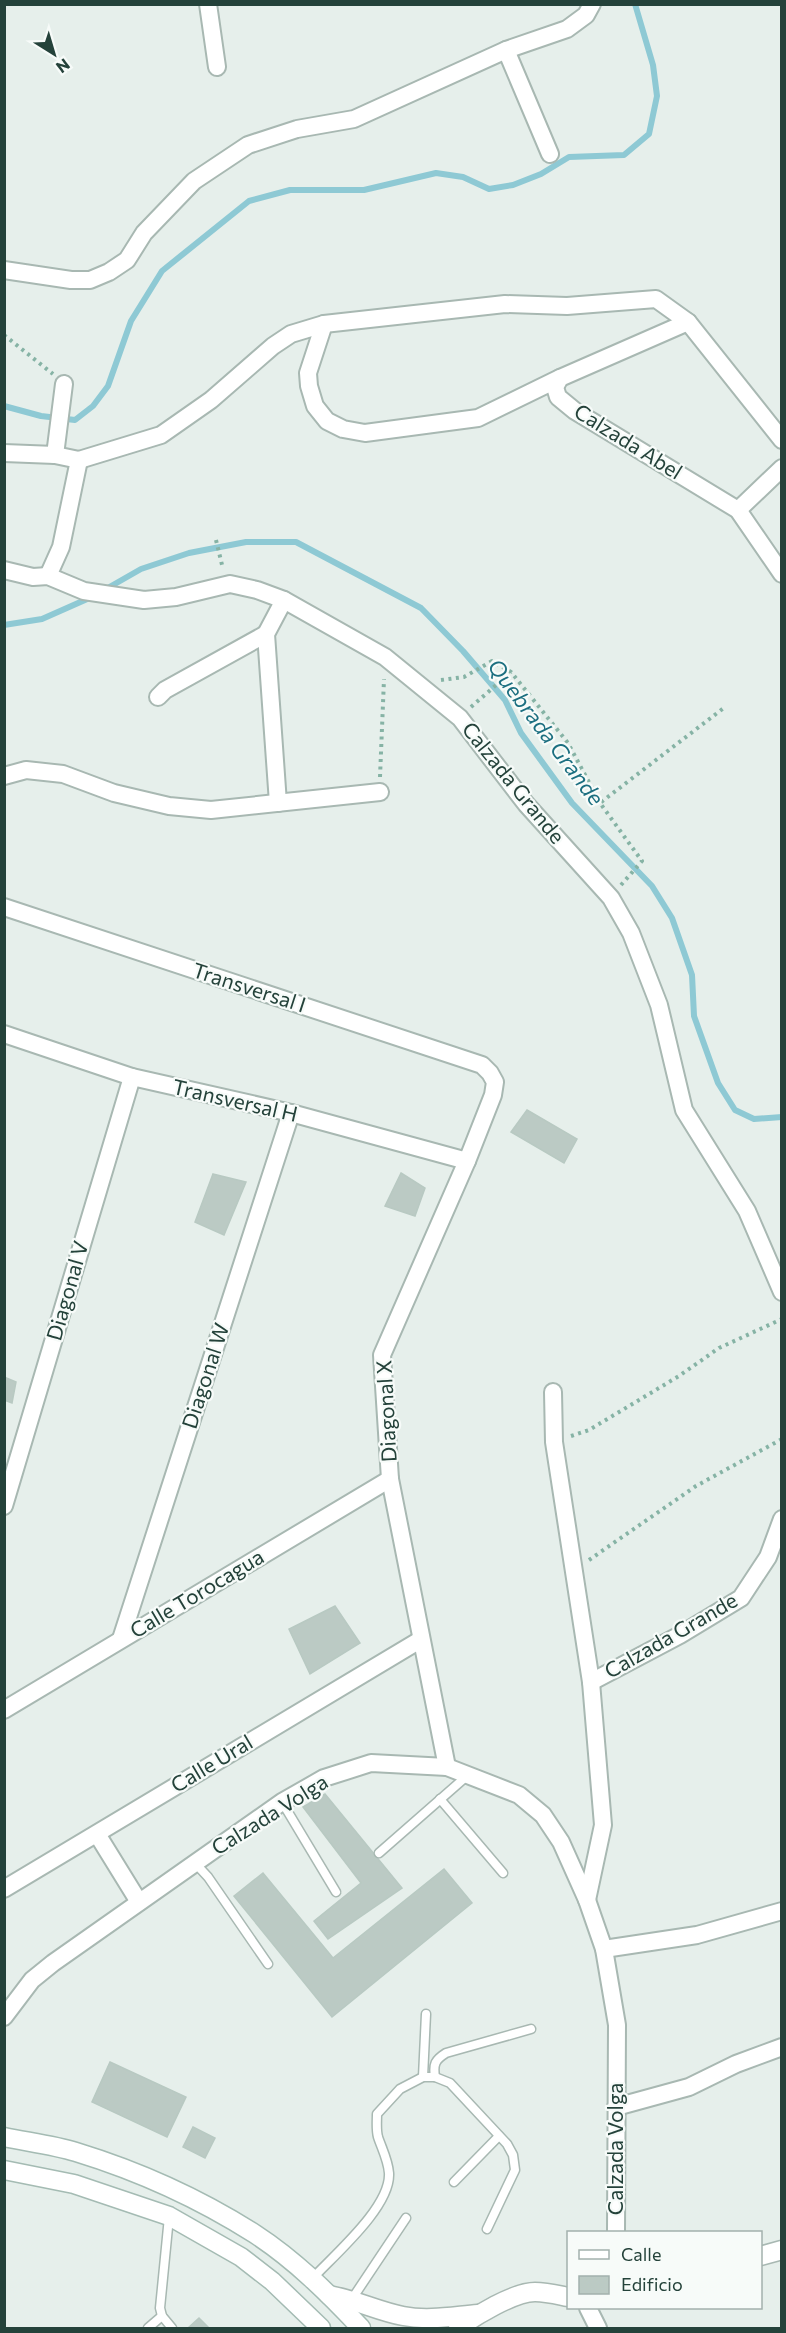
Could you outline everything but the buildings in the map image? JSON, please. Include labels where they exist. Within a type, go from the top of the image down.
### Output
[{"type":"main road","points":[[4,2137],[75,2151],[172,2188],[255,2234],[330,2295],[361,2328]]},
{"type":"main road","points":[[4,2170],[74,2184],[169,2216],[241,2257],[272,2281],[321,2328]]},
{"type":"main road","points":[[762,2255],[782,2250]]},
{"type":"main road","points":[[458,2328],[478,2314],[529,2292],[567,2297]]},
{"type":"main road","points":[[330,2295],[352,2299],[402,2316],[430,2319],[478,2314]]},
{"type":"street","points":[[208,4],[217,67]]},
{"type":"street","points":[[4,270],[71,280],[90,280],[109,272],[127,260],[144,233],[194,181],[248,146],[297,129],[354,119],[506,50],[567,29],[586,15],[592,4]]},
{"type":"street","points":[[506,50],[550,154]]},
{"type":"street","points":[[4,453],[55,455],[79,460],[161,435],[211,400],[273,346],[291,334],[324,324],[505,304],[567,306],[656,299],[688,322],[782,440]]},
{"type":"street","name":"Calzada Abel","points":[[688,322],[560,378],[555,387],[558,397],[575,411],[738,510],[782,574]]},
{"type":"street","points":[[324,324],[308,373],[309,386],[315,406],[327,421],[342,429],[364,433],[478,418],[560,378]]},
{"type":"street","points":[[55,455],[64,384]]},
{"type":"street","points":[[48,576],[61,547],[79,460]]},
{"type":"street","points":[[738,510],[782,468]]},
{"type":"street","name":"Calzada Grande","points":[[4,570],[33,577],[48,576],[84,591],[144,600],[176,597],[230,584],[257,590],[285,600],[385,657],[460,718],[526,804],[611,898],[632,933],[659,1005],[684,1110],[747,1211],[782,1292]]},
{"type":"street","points":[[158,697],[165,690],[266,634],[285,600]]},
{"type":"street","points":[[266,634],[278,803]]},
{"type":"street","points":[[4,776],[26,770],[63,774],[114,793],[169,806],[211,810],[380,792]]},
{"type":"street","name":"Transversal I","points":[[4,907],[482,1065],[490,1073]]},
{"type":"street","name":"Transversal H","points":[[4,1034],[132,1077],[291,1113],[467,1161]]},
{"type":"street","name":"Diagonal X","points":[[447,1767],[420,1640],[390,1479],[382,1355],[467,1161],[493,1095],[495,1082],[490,1073]]},
{"type":"street","name":"Diagonal V","points":[[4,1506],[132,1077]]},
{"type":"street","name":"Diagonal W","points":[[121,1639],[291,1113]]},
{"type":"street","points":[[553,1392],[554,1442],[591,1682]]},
{"type":"street","name":"Calle Torocagua","points":[[4,1710],[390,1479]]},
{"type":"street","name":"Calzada Grande","points":[[587,1900],[603,1825],[591,1682],[680,1635],[741,1598],[768,1557],[782,1519]]},
{"type":"street","name":"Calle Ural","points":[[4,1889],[420,1640]]},
{"type":"street","name":"Calzada Volga","points":[[4,2017],[32,1980],[282,1802],[324,1778],[371,1763],[447,1767],[468,1774],[519,1795],[543,1815],[561,1842],[587,1900],[604,1949],[617,2025],[616,2231]]},
{"type":"street","points":[[97,1834],[139,1902]]},
{"type":"street","points":[[604,1949],[697,1935],[782,1911]]},
{"type":"street","points":[[616,2107],[690,2087],[736,2064],[782,2047]]},
{"type":"street","points":[[589,2309],[598,2328]]},
{"type":"lane","points":[[379,1853],[468,1774]]},
{"type":"lane","points":[[440,1799],[503,1873]]},
{"type":"lane","points":[[282,1802],[336,1892]]},
{"type":"lane","points":[[195,1863],[208,1877],[268,1964]]},
{"type":"lane","points":[[423,2077],[426,2014]]},
{"type":"lane","points":[[435,2077],[436,2060],[446,2053],[531,2029]]},
{"type":"lane","points":[[311,2280],[374,2212],[385,2196],[388,2187],[388,2172],[385,2154],[378,2135],[377,2114],[400,2089],[423,2077],[435,2077],[450,2083],[499,2136],[513,2155],[515,2170],[487,2229]]},
{"type":"lane","points":[[454,2182],[499,2136]]},
{"type":"lane","points":[[169,2216],[160,2308],[162,2316],[172,2328]]},
{"type":"lane","points":[[352,2299],[406,2218]]},
{"type":"lane","points":[[148,2328],[162,2316]]},
{"type":"path","points":[[4,335],[64,384]]},
{"type":"path","points":[[216,540],[222,566]]},
{"type":"path","points":[[380,792],[385,657]]},
{"type":"path","points":[[464,677],[492,661],[508,674],[568,743],[600,803],[642,861],[621,886]]},
{"type":"path","points":[[480,697],[508,674]]},
{"type":"path","points":[[600,803],[725,708]]},
{"type":"path","points":[[554,1442],[589,1430],[679,1376],[719,1347],[782,1318]]},
{"type":"path","points":[[575,1570],[696,1486],[782,1439]]},
{"type":"waterway","points":[[4,406],[41,416],[75,420],[93,406],[108,386],[131,321],[162,271],[249,201],[290,190],[364,190],[436,173],[463,177],[489,189],[513,185],[541,174],[569,157],[624,155],[649,134],[657,96],[653,65],[635,4]]},
{"type":"waterway","name":"Quebrada Grande","points":[[106,589],[141,569],[189,553],[246,542],[296,542],[421,608],[463,651],[505,700],[521,733],[572,803],[652,886],[672,918],[692,975],[694,1016],[718,1083],[735,1110],[754,1119],[782,1117]]},
{"type":"waterway","name":"Quebrada Grande","points":[[4,625],[42,619],[94,596]]}]
